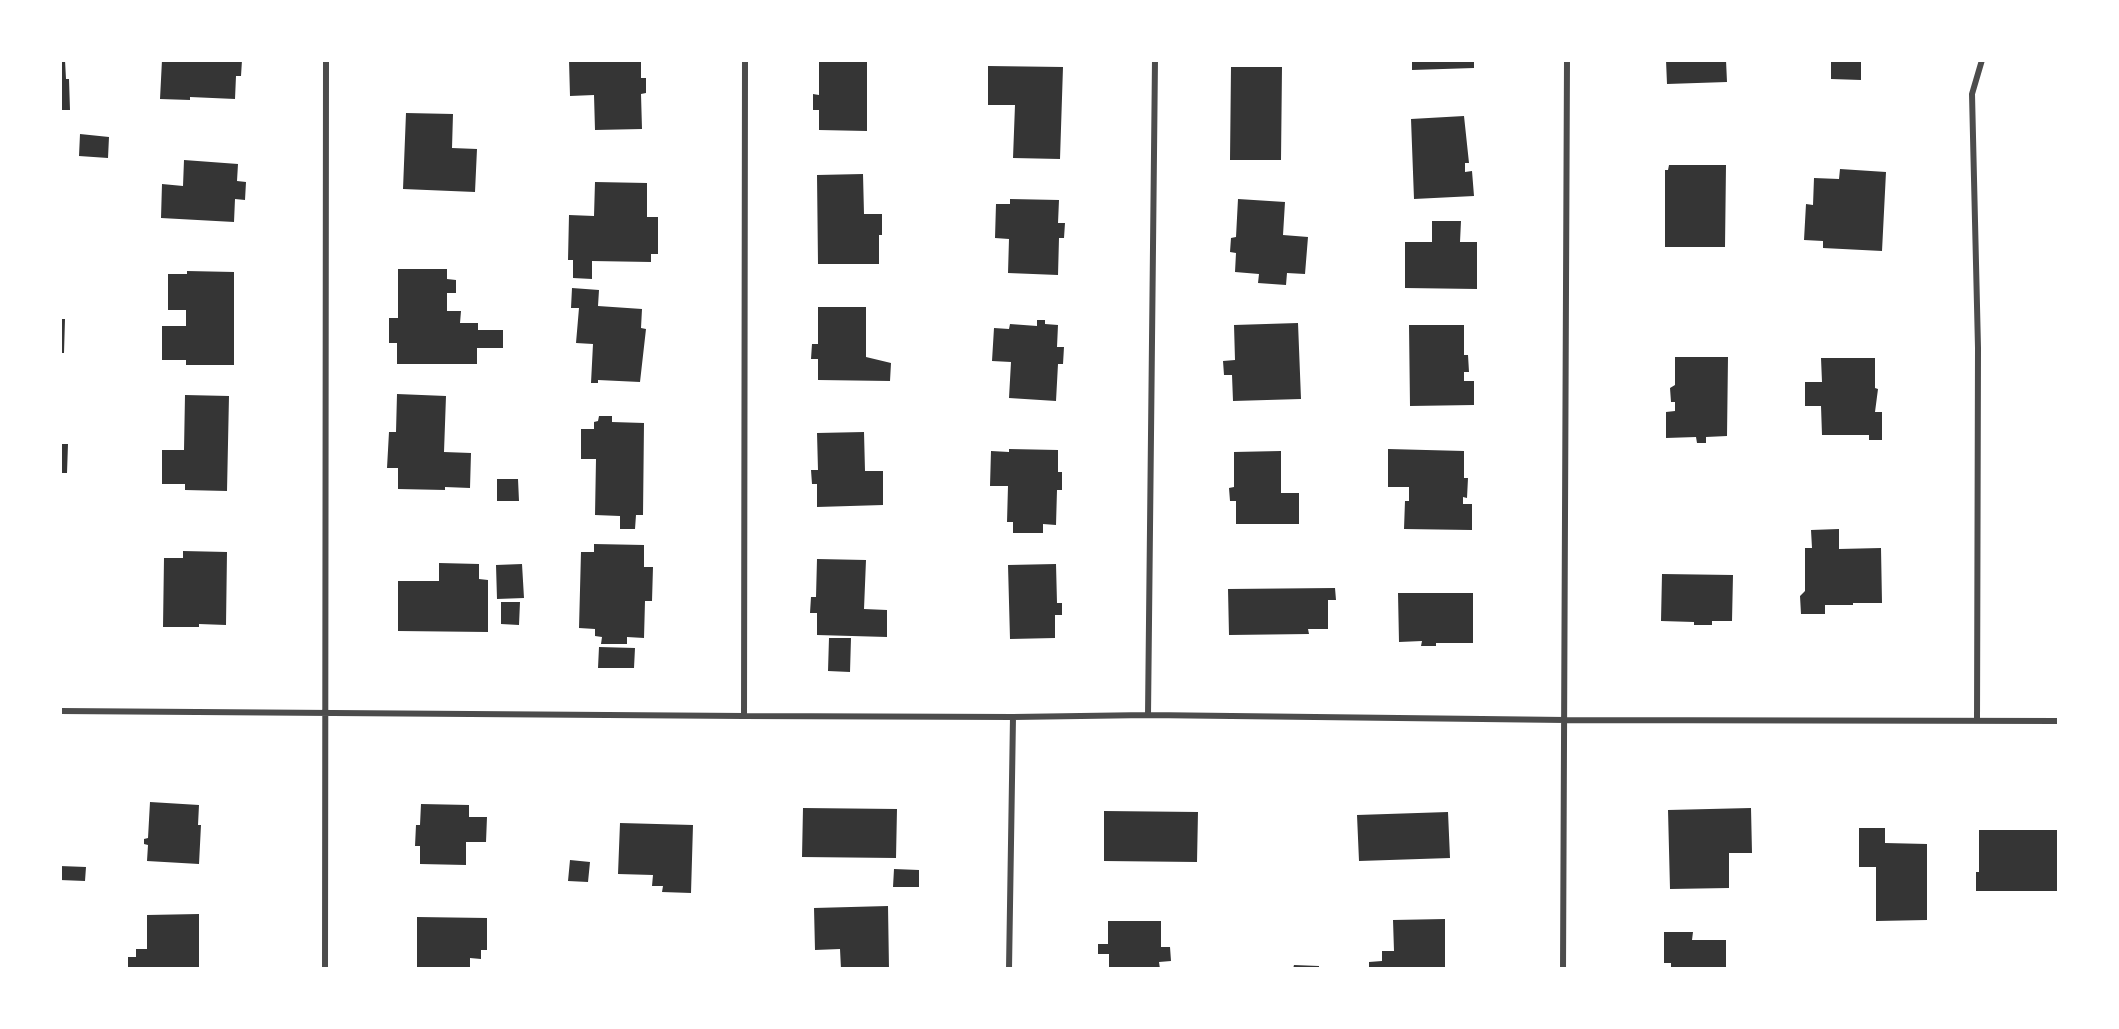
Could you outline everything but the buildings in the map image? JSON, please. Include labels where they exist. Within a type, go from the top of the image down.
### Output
[{"type":"street","points":[[325,969],[326,60]]},
{"type":"street","points":[[744,716],[745,60]]},
{"type":"street","points":[[1148,715],[1155,60]]},
{"type":"street","points":[[1563,969],[1567,60]]},
{"type":"street","points":[[1977,721],[1978,348],[1972,94],[1982,60]]},
{"type":"street","points":[[60,711],[2059,721]]},
{"type":"street","points":[[1009,969],[1013,717]]}]
